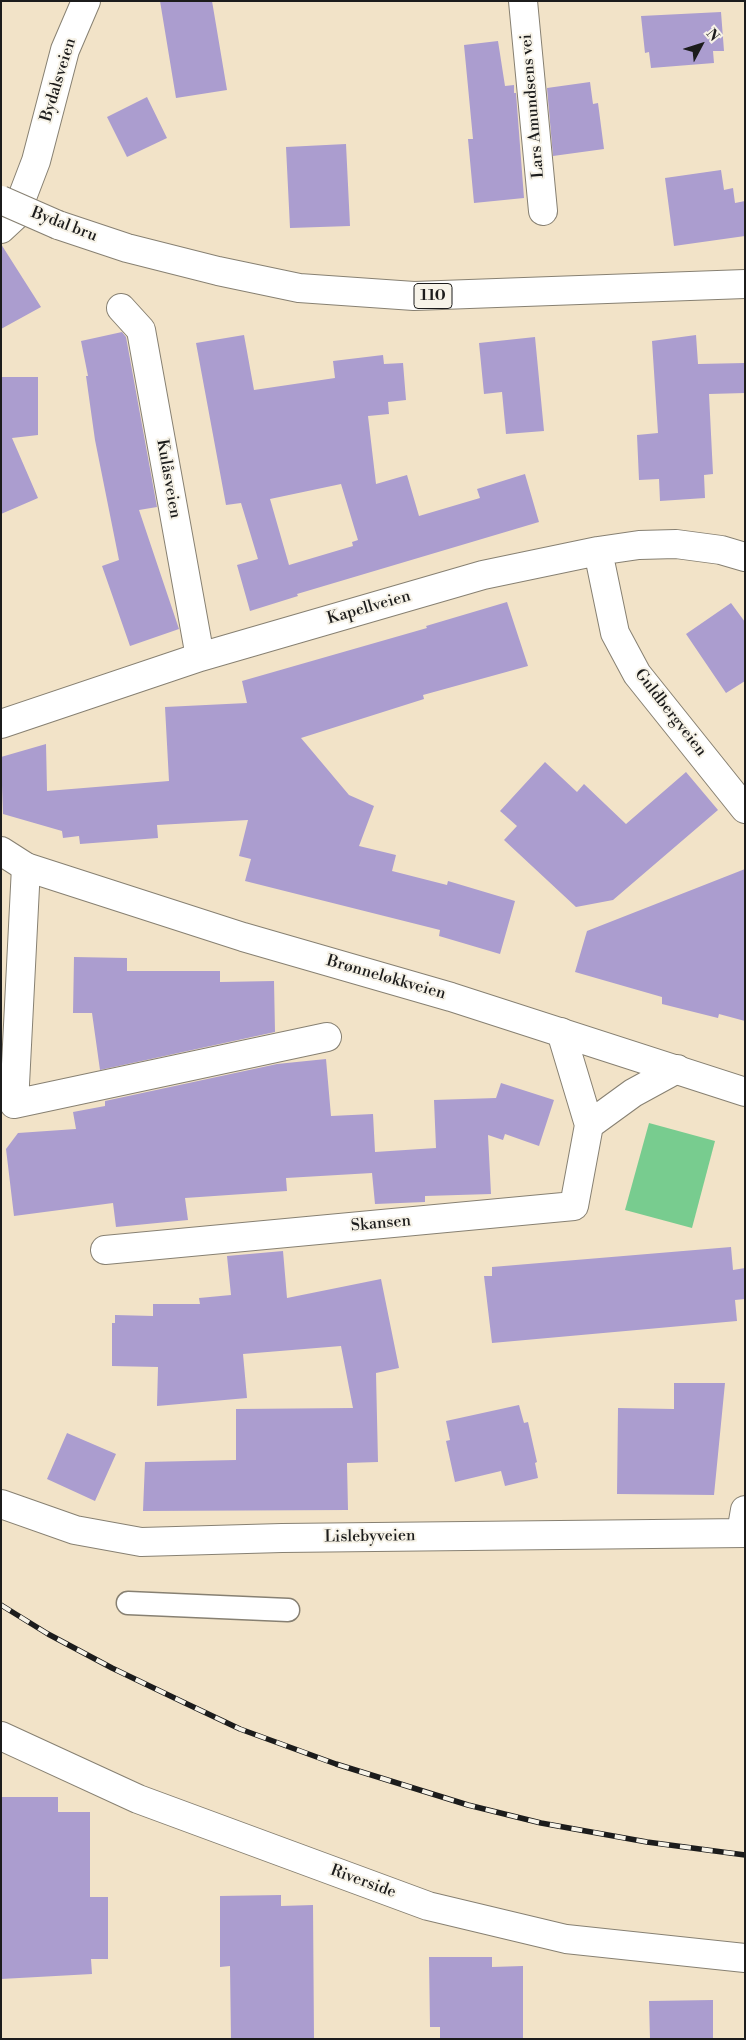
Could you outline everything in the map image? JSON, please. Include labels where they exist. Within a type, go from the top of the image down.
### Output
[{"type":"main road","name":"Bydalsveien","points":[[1,229],[15,216],[36,161],[65,50],[86,1]]},
{"type":"main road","name":"Lars Amundsens vei","points":[[523,1],[543,211]]},
{"type":"main road","name":"Bydal bru","points":[[1,200],[58,224],[127,248],[218,271],[299,288],[414,296],[745,284]]},
{"type":"main road","name":"Kulåsveien","points":[[122,308],[141,330],[200,657]]},
{"type":"main road","name":"Kapellveien","points":[[1,724],[200,657],[483,575],[598,551],[640,545],[676,544],[721,550],[745,557]]},
{"type":"main road","name":"Guldbergveien","points":[[598,551],[615,633],[637,674],[745,809]]},
{"type":"main road","name":"Brønneløkkveien","points":[[1,851],[26,867],[243,937],[451,997],[745,1092]]},
{"type":"main road","points":[[26,867],[7,1107],[327,1038]]},
{"type":"main road","name":"Skansen","points":[[105,1250],[574,1206],[589,1125],[561,1032]]},
{"type":"main road","points":[[589,1125],[633,1093],[677,1069]]},
{"type":"main road","name":"Lislebyveien","points":[[1,1504],[75,1530],[141,1542],[744,1525]]},
{"type":"main road","name":"Riverside","points":[[1,1736],[138,1799],[428,1906],[566,1939],[745,1958]]},
{"type":"lane","points":[[128,1602],[288,1610]]},
{"type":"green space","points":[[649,1123],[715,1141],[692,1228],[625,1210]]},
{"type":"building","points":[[160,1],[212,1],[227,90],[176,98]]},
{"type":"building","points":[[721,12],[724,51],[713,51],[714,63],[651,68],[649,52],[645,53],[641,16]]},
{"type":"building","points":[[498,41],[505,86],[514,85],[514,93],[516,93],[524,198],[474,203],[468,139],[473,139],[464,45]]},
{"type":"building","points":[[590,82],[593,104],[598,103],[604,149],[553,156],[547,88]]},
{"type":"building","points":[[147,97],[167,138],[127,157],[107,117]]},
{"type":"building","points":[[346,144],[350,226],[290,228],[286,147]]},
{"type":"building","points":[[721,170],[724,190],[733,188],[735,203],[745,201],[745,236],[674,246],[665,178]]},
{"type":"building","points":[[1,244],[41,307],[1,329]]},
{"type":"building","points":[[122,332],[126,337],[157,507],[139,510],[179,629],[130,646],[102,566],[119,560],[95,440],[86,376],[88,376],[81,341]]},
{"type":"building","points":[[244,335],[254,390],[335,378],[333,361],[383,355],[384,364],[403,363],[406,400],[388,402],[389,414],[368,416],[376,484],[407,475],[419,516],[480,498],[477,489],[525,474],[539,522],[297,594],[298,596],[250,611],[237,565],[258,559],[241,503],[226,505],[196,343]],"holes":[[[341,484],[358,540],[352,542],[353,546],[289,565],[270,499]]]},
{"type":"building","points":[[696,335],[698,364],[745,363],[745,393],[709,394],[713,474],[704,475],[705,498],[660,501],[659,479],[639,480],[637,435],[658,433],[652,341]]},
{"type":"building","points":[[535,337],[544,431],[506,434],[502,392],[484,394],[479,343]]},
{"type":"building","points":[[1,377],[38,377],[38,435],[12,438],[38,498],[1,514]]},
{"type":"building","points":[[507,602],[528,666],[423,695],[424,699],[301,738],[349,795],[374,806],[359,846],[396,855],[392,871],[447,885],[448,881],[515,901],[500,954],[439,936],[440,930],[245,881],[251,859],[239,856],[248,820],[157,825],[158,838],[80,844],[79,836],[63,838],[62,831],[3,814],[1,757],[46,744],[47,791],[169,781],[165,707],[247,703],[242,681],[427,628],[426,626]]},
{"type":"building","points":[[731,603],[745,622],[745,681],[726,693],[686,634]]},
{"type":"building","points":[[545,762],[577,792],[584,784],[626,824],[686,772],[718,810],[613,900],[576,907],[504,840],[517,826],[500,811]]},
{"type":"building","points":[[745,869],[745,1021],[719,1014],[718,1018],[662,1004],[662,997],[575,972],[587,931]]},
{"type":"building","points":[[74,957],[127,958],[127,971],[220,971],[220,982],[274,981],[275,1032],[100,1070],[92,1013],[73,1013]]},
{"type":"building","points":[[326,1059],[331,1116],[373,1114],[375,1152],[436,1148],[434,1100],[496,1098],[501,1083],[554,1100],[539,1146],[505,1134],[503,1140],[488,1135],[491,1194],[425,1196],[425,1202],[375,1204],[372,1173],[286,1178],[287,1191],[185,1198],[188,1220],[116,1227],[113,1203],[14,1216],[6,1149],[18,1133],[76,1129],[73,1112],[105,1106],[105,1101],[277,1064]]},
{"type":"building","points":[[731,1247],[733,1270],[745,1268],[745,1299],[735,1300],[737,1321],[492,1343],[484,1276],[492,1276],[492,1267]]},
{"type":"building","points":[[283,1251],[287,1298],[381,1279],[399,1368],[376,1373],[378,1462],[347,1463],[348,1510],[143,1511],[145,1462],[236,1460],[236,1409],[353,1408],[341,1346],[243,1354],[247,1398],[157,1406],[158,1367],[112,1366],[112,1323],[115,1323],[115,1315],[153,1316],[153,1304],[200,1304],[199,1298],[231,1295],[227,1256]]},
{"type":"building","points":[[674,1383],[725,1383],[714,1495],[617,1494],[618,1408],[674,1409]]},
{"type":"building","points":[[519,1405],[524,1423],[528,1422],[537,1462],[535,1463],[538,1478],[505,1486],[501,1471],[455,1482],[446,1441],[450,1440],[446,1421]]},
{"type":"building","points":[[67,1433],[116,1454],[95,1501],[47,1479]]},
{"type":"building","points":[[1,1797],[58,1797],[58,1812],[90,1812],[90,1897],[108,1897],[108,1959],[91,1959],[92,1974],[1,1979]]},
{"type":"building","points":[[281,1895],[281,1906],[313,1905],[314,2039],[231,2039],[230,1966],[220,1967],[220,1896]]},
{"type":"building","points":[[429,1957],[492,1957],[492,1967],[523,1966],[523,2039],[440,2039],[440,2027],[430,2027]]},
{"type":"building","points":[[713,2000],[713,2039],[650,2039],[649,2001]]},
{"type":"railway","points":[[1,1605],[48,1634],[112,1668],[185,1703],[240,1729],[336,1764],[468,1805],[541,1823],[647,1842],[745,1855]]}]
